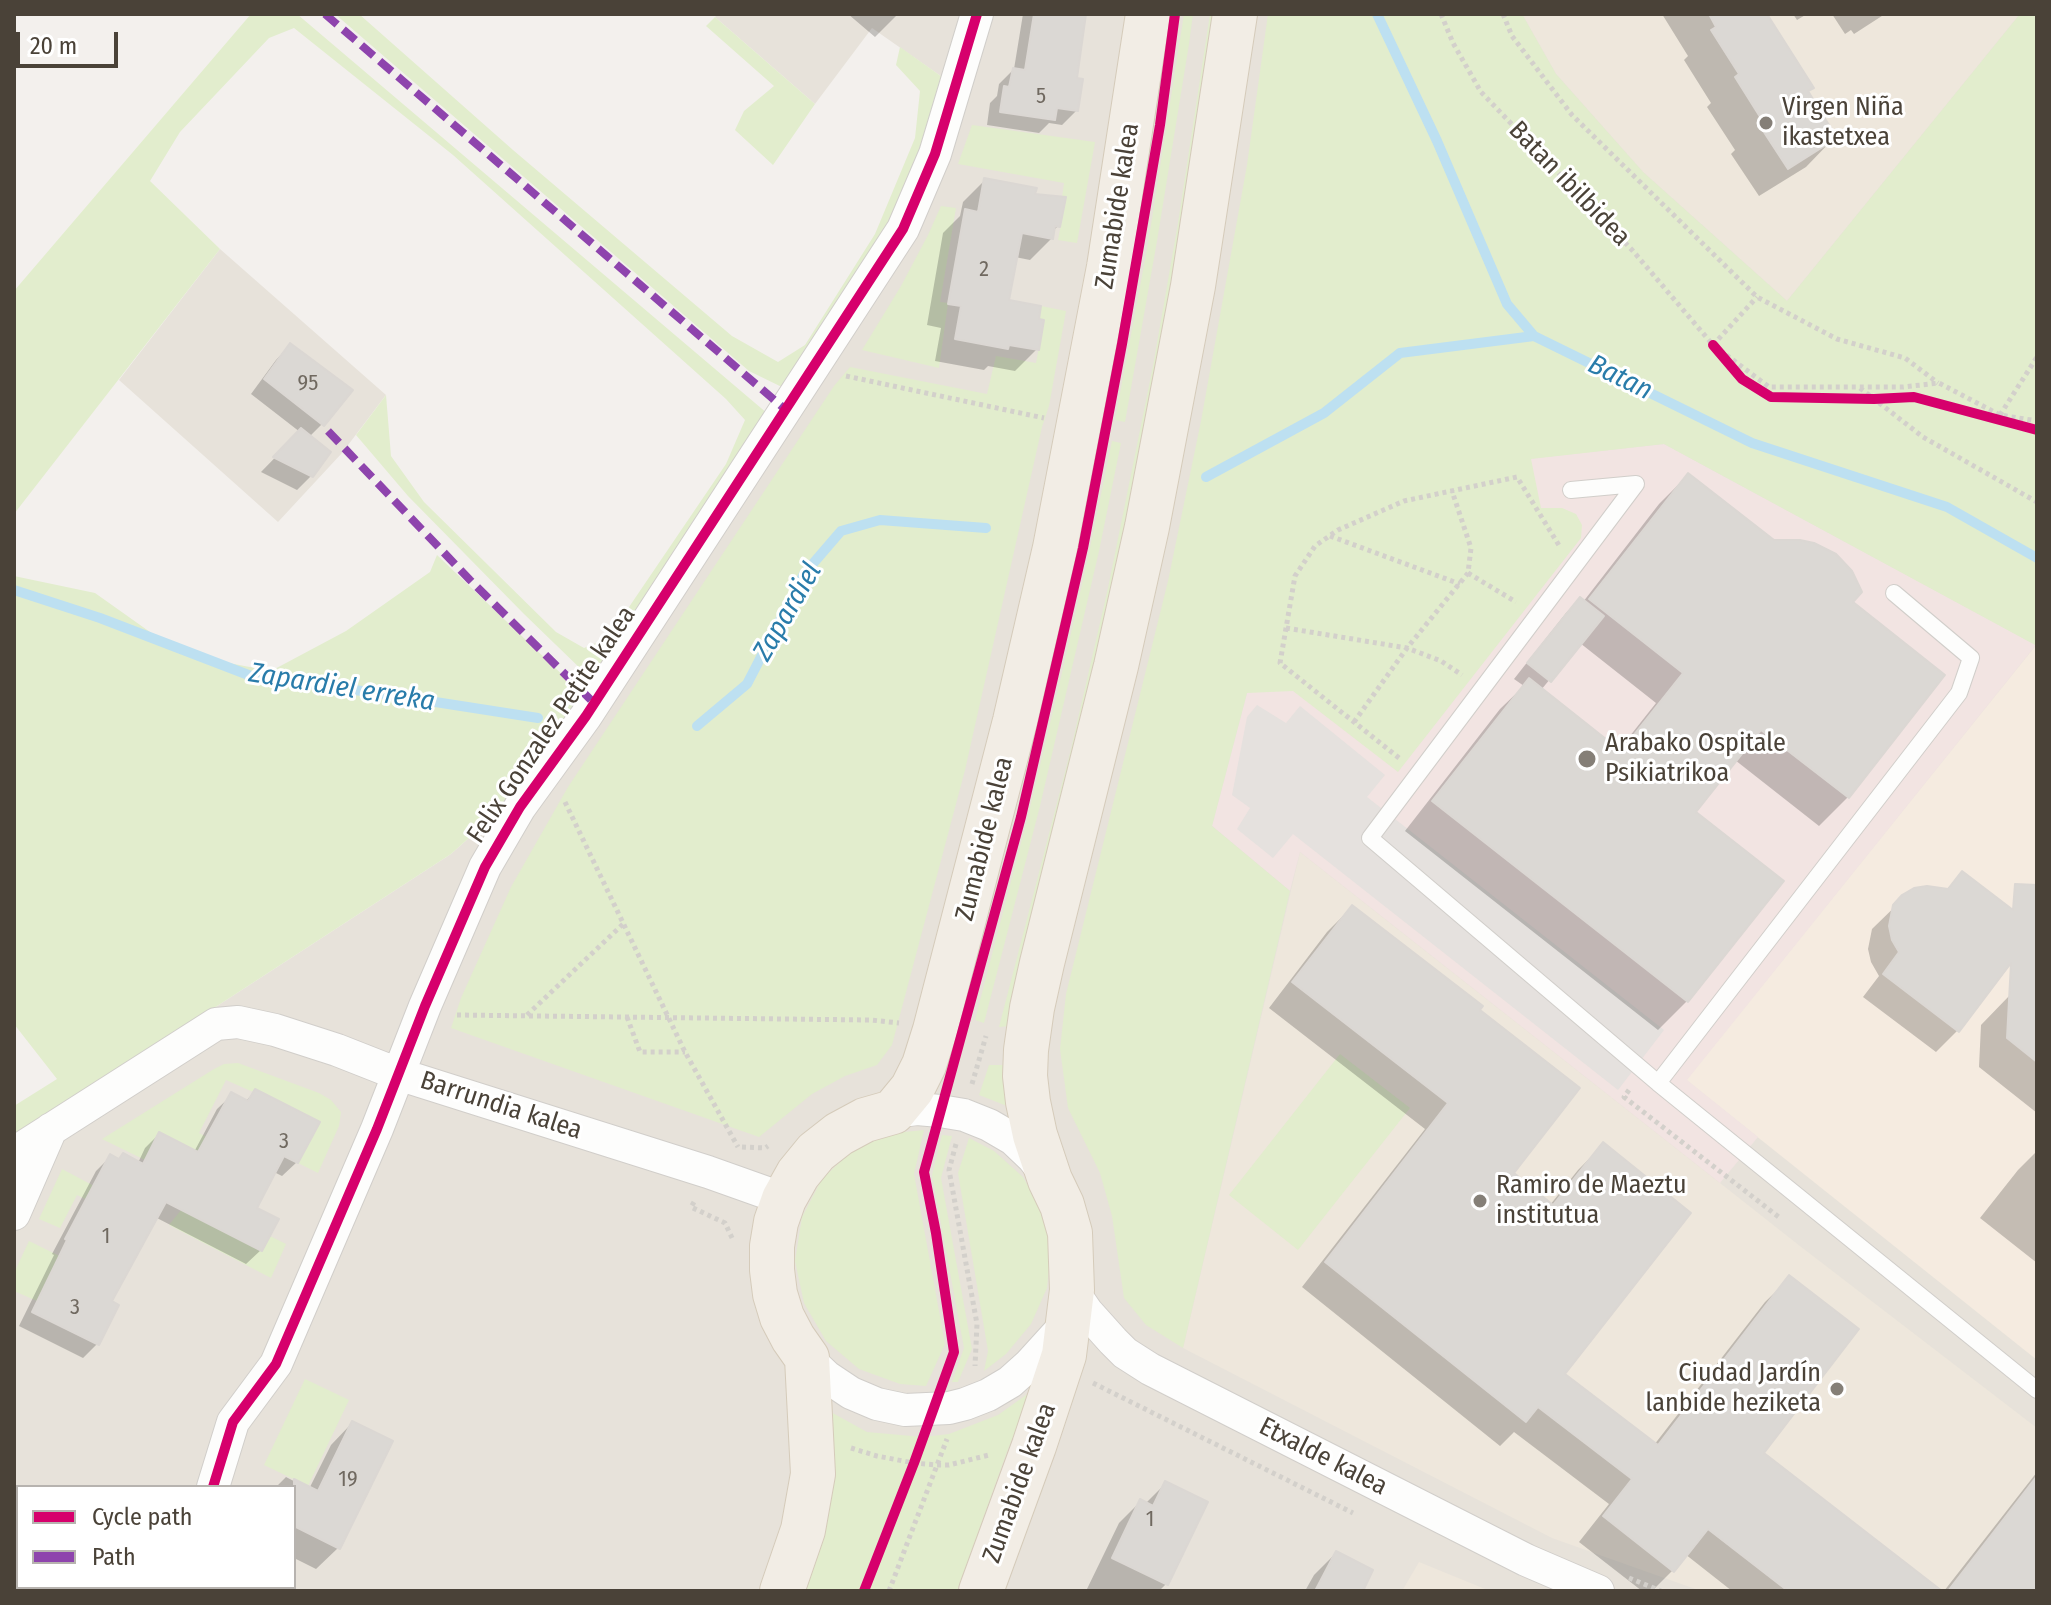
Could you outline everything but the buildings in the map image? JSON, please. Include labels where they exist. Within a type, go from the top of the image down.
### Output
[{"type":"main road","name":"Zumabide kalea","points":[[893,1112],[912,1089],[924,1065],[935,1030],[1015,721],[1080,425],[1109,267],[1148,14]]},
{"type":"main road","name":"Zumabide kalea","points":[[981,1591],[1064,1355],[1071,1305],[1070,1233],[1035,1135],[1025,1076],[1026,1050],[1039,978],[1147,527],[1193,286],[1235,14]]},
{"type":"main road","points":[[782,1591],[803,1530],[813,1474],[807,1358],[782,1317],[775,1294],[772,1246],[776,1222],[798,1174],[816,1152],[839,1134],[865,1120],[893,1112]]},
{"type":"street","name":"Felix Gonzalez Petite kalea","points":[[214,1485],[233,1422],[276,1364],[485,867],[513,819],[586,716],[903,229],[935,154],[977,14]]},
{"type":"street","name":"Barrundia kalea","points":[[51,1129],[216,1024],[238,1022],[337,1050],[398,1074],[784,1199]]},
{"type":"street","points":[[893,1112],[917,1109],[940,1111],[964,1115],[989,1125],[1013,1139],[1050,1180]]},
{"type":"street","points":[[14,1153],[51,1129]]},
{"type":"street","points":[[14,1214],[51,1129]]},
{"type":"street","points":[[807,1358],[827,1377],[851,1393],[877,1404],[905,1410],[933,1410],[965,1404],[1010,1382],[1029,1365],[1071,1305]]},
{"type":"street","name":"Etxalde kalea","points":[[1071,1305],[1087,1312],[1125,1353],[1187,1389],[1526,1560],[1598,1591]]},
{"type":"lane","points":[[1571,490],[1636,484],[1370,838],[1658,1083],[2037,1390]]},
{"type":"lane","points":[[1658,1083],[1959,693],[1971,658],[1894,593]]},
{"type":"path","points":[[1757,297],[1713,345],[1742,379],[1771,397],[1802,398]]},
{"type":"path","points":[[2000,415],[2037,357]]},
{"type":"path","points":[[835,374],[1080,425]]},
{"type":"path","points":[[1858,387],[1923,437],[2037,502]]},
{"type":"path","points":[[1860,399],[1914,397]]},
{"type":"path","points":[[1967,411],[2037,430]]},
{"type":"path","points":[[1418,774],[1280,663],[1295,576],[1315,546],[1338,530],[1404,501],[1517,477],[1573,568]]},
{"type":"path","points":[[1354,722],[1407,648],[1468,573],[1471,548],[1452,491]]},
{"type":"path","points":[[1330,536],[1460,584]]},
{"type":"path","points":[[1468,573],[1538,614]]},
{"type":"path","points":[[1286,628],[1407,648],[1441,661],[1483,688]]},
{"type":"path","points":[[559,791],[685,1052],[738,1147]]},
{"type":"path","points":[[527,1016],[623,924]]},
{"type":"path","points":[[446,1015],[871,1020],[909,1024],[1026,1050]]},
{"type":"path","points":[[627,1017],[640,1052],[685,1052]]},
{"type":"path","points":[[1644,1071],[1624,1097],[1788,1224]]},
{"type":"path","points":[[733,1241],[725,1223],[691,1207],[719,1142],[738,1147],[765,1148],[776,1139]]},
{"type":"path","points":[[1113,1341],[1081,1377],[1357,1515]]},
{"type":"path","points":[[908,1477],[933,1410]]},
{"type":"path","points":[[812,1431],[862,1452],[914,1463],[949,1465],[1008,1449],[1034,1446]]},
{"type":"shaded area","points":[[718,14],[2037,14],[2037,1591],[14,1591],[14,1138],[451,854],[517,795],[890,231],[945,79],[872,28],[815,104],[715,17]]},
{"type":"shaded area","name":"Virgen Niña ikastetxea","points":[[1522,14],[2020,14],[1787,301],[1643,172],[1556,74]]},
{"type":"shaded area","points":[[220,249],[386,395],[342,453],[278,522],[119,380]]},
{"type":"shaded area","name":"Arabako Ospitale Psikiatrikoa","points":[[1664,444],[2036,645],[1687,1080],[1758,1137],[1720,1183],[1300,852],[1290,891],[1212,826],[1247,693],[1463,466]]},
{"type":"shaded area","points":[[2037,646],[2037,1360],[1686,1080]]},
{"type":"shaded area","points":[[1257,705],[1286,723],[1300,706],[1385,775],[1367,797],[1664,1030],[1618,1090],[1293,834],[1273,858],[1237,829],[1250,808],[1232,795],[1247,717]]},
{"type":"shaded area","name":"Ramiro de Maeztu institutua","points":[[1300,852],[1800,1246],[2037,1428],[2037,1591],[1701,1591],[1552,1538],[1183,1348]]},
{"type":"shaded area","points":[[1419,1562],[1490,1591],[1402,1591]]},
{"type":"green space","points":[[251,14],[297,14],[768,414],[602,675],[586,674],[524,614],[408,496],[356,435],[386,395],[391,456],[424,502],[556,632],[584,648],[608,638],[726,464],[745,420],[726,399],[453,155],[294,28],[269,38],[180,132],[150,181],[220,249],[14,514],[14,291]]},
{"type":"green space","points":[[335,14],[359,14],[732,336],[778,362],[805,345],[875,234],[915,138],[920,91],[896,65],[900,47],[945,79],[890,231],[788,390],[749,371]]},
{"type":"green space","points":[[1184,14],[1193,14],[1189,44],[1125,422],[1115,420],[1148,244]]},
{"type":"green space","points":[[1210,14],[1215,14],[1191,179],[1109,611],[1010,1026],[999,1027],[1071,749],[1108,588],[1153,366]]},
{"type":"green space","points":[[1268,14],[1522,14],[1556,74],[1643,172],[1787,301],[2020,14],[2037,14],[2037,646],[1664,444],[1531,459],[1541,508],[1562,508],[1576,514],[1582,525],[1581,538],[1398,772],[1293,691],[1247,693],[1212,826],[1290,891],[1183,1348],[1146,1325],[1124,1298],[1112,1216],[1100,1173],[1068,1108],[1060,1049],[1066,994],[1168,581],[1201,421],[1247,165]]},
{"type":"green space","points":[[715,17],[815,104],[773,165],[735,130],[744,111],[774,86],[706,26]]},
{"type":"green space","points":[[972,125],[1095,142],[1077,243],[1058,240],[1066,198],[1062,197],[1064,183],[958,164]]},
{"type":"green space","points":[[941,206],[956,208],[940,302],[948,303],[939,368],[862,350],[901,286]]},
{"type":"green space","points":[[1041,306],[1066,311],[1049,406],[965,770],[892,1045],[877,1065],[845,1076],[812,1094],[759,1137],[451,1028],[461,998],[511,887],[568,787],[834,386],[850,367],[987,394],[996,356],[1036,363],[1044,320],[1039,319]]},
{"type":"green space","points":[[1112,441],[1121,443],[1099,551],[1040,806],[984,1023],[975,1020],[1062,673]]},
{"type":"green space","points":[[437,555],[572,684],[579,705],[517,795],[451,854],[14,1138],[14,1106],[57,1079],[14,1024],[14,576],[95,593],[181,654],[271,671],[346,631],[430,572]]},
{"type":"green space","points":[[1340,1054],[1410,1108],[1298,1250],[1229,1195]]},
{"type":"green space","points":[[238,1063],[319,1093],[331,1100],[341,1112],[339,1126],[318,1173],[298,1163],[319,1122],[255,1089],[253,1092],[226,1080],[199,1133],[271,1170],[205,1222],[262,1251],[270,1236],[286,1244],[271,1278],[169,1225],[219,1163],[159,1132],[145,1160],[102,1139],[214,1069],[224,1064]]},
{"type":"green space","points":[[989,1065],[1006,1065],[1007,1106],[979,1095]]},
{"type":"green space","points":[[924,1130],[914,1174],[945,1344],[926,1386],[900,1384],[859,1369],[826,1341],[804,1303],[795,1261],[802,1217],[822,1179],[854,1149],[894,1133]]},
{"type":"green space","points":[[942,1135],[952,1136],[941,1178],[972,1349],[958,1382],[952,1382],[964,1348],[932,1175]]},
{"type":"green space","points":[[969,1138],[994,1151],[1023,1177],[1042,1211],[1051,1249],[1047,1288],[1031,1324],[1006,1354],[984,1371],[988,1351],[958,1173]]},
{"type":"green space","points":[[62,1169],[128,1204],[121,1216],[77,1195],[60,1228],[39,1219]]},
{"type":"green space","points":[[29,1241],[86,1269],[79,1285],[51,1272],[37,1301],[14,1291],[14,1273]]},
{"type":"green space","points":[[305,1379],[349,1400],[308,1486],[264,1465]]},
{"type":"green space","points":[[1033,1390],[1008,1449],[957,1591],[791,1591],[820,1406],[867,1432],[923,1437],[949,1434],[998,1415]]},
{"type":"waterway","name":"Batan","points":[[1377,14],[1437,141],[1507,304],[1534,336],[1752,443],[1947,507],[2037,558]]},
{"type":"waterway","name":"Zapardiel","points":[[1206,477],[1324,413],[1400,353],[1534,336]]},
{"type":"waterway","name":"Zapardiel","points":[[697,726],[747,684],[804,574],[841,531],[880,520],[986,528]]},
{"type":"waterway","name":"Zapardiel erreka","points":[[14,590],[100,618],[251,676],[538,718]]},
{"type":"marked path","points":[[325,14],[786,410]]},
{"type":"marked path","points":[[328,431],[470,580],[594,703]]},
{"type":"cycle path","points":[[214,1485],[233,1422],[276,1364],[485,867],[520,807],[586,716],[903,229],[935,154],[977,14]]},
{"type":"cycle path","points":[[864,1591],[954,1352],[924,1172],[1021,817],[1083,548],[1160,125],[1175,14]]},
{"type":"cycle path","points":[[1713,345],[1742,379],[1771,397],[1914,397],[2037,430]]},
{"type":"place","name":"Virgen Niña ikastetxea","points":[[1766,123]]},
{"type":"place","name":"Arabako Ospitale Psikiatrikoa","points":[[1587,759]]},
{"type":"place","name":"Ramiro de Maeztu institutua","points":[[1480,1201]]},
{"type":"place","name":"Ciudad Jardín lanbide heziketa","points":[[1837,1389]]}]
